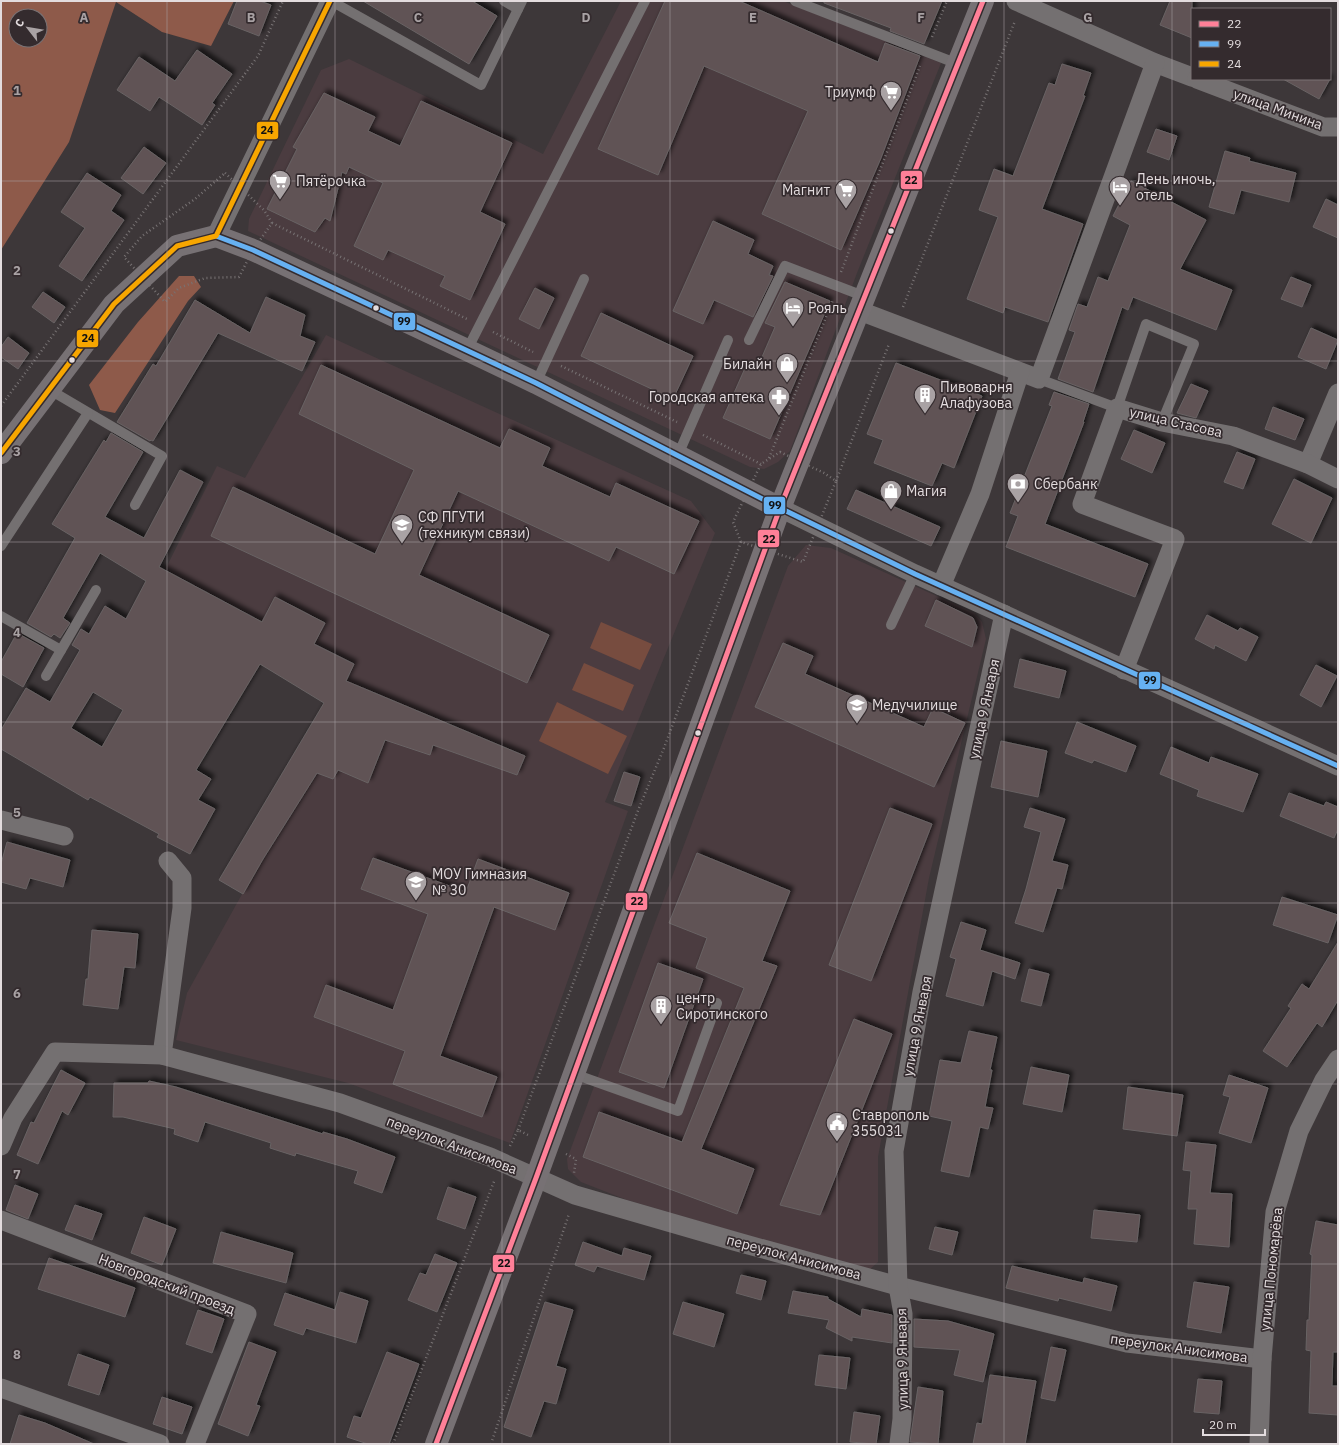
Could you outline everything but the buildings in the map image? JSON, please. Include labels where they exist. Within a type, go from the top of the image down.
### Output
[{"type":"main road","points":[[436,1444],[536,1178],[780,508],[863,304],[983,1]]},
{"type":"main road","points":[[1,453],[114,304],[177,246],[216,236],[253,250],[536,383],[780,508]]},
{"type":"street","points":[[216,236],[330,1]]},
{"type":"street","points":[[1016,1],[1155,63],[1191,77]]},
{"type":"street","points":[[863,304],[896,325],[1039,379],[1155,63]]},
{"type":"street","name":"улица Минина","points":[[1200,80],[1323,127],[1338,127]]},
{"type":"street","points":[[941,586],[980,494],[1020,372]]},
{"type":"street","points":[[1308,464],[1338,393]]},
{"type":"street","name":"улица Стасова","points":[[1124,670],[1176,539],[1082,504],[1117,408],[1162,422],[1232,436],[1308,464],[1338,479]]},
{"type":"street","points":[[780,508],[914,574],[1338,766]]},
{"type":"street","name":"улица 9 Января","points":[[898,1444],[902,1419],[903,1314],[898,1286],[894,1151],[922,992],[1004,614]]},
{"type":"street","points":[[1,820],[64,836]]},
{"type":"street","points":[[162,1055],[182,908],[182,878],[168,861]]},
{"type":"street","name":"переулок Анисимова","points":[[1,1146],[13,1118],[55,1052],[162,1055],[340,1102],[490,1157],[575,1195],[898,1286],[1126,1343],[1262,1359]]},
{"type":"street","name":"улица Пономарёва","points":[[1259,1444],[1262,1359],[1275,1212],[1299,1132],[1324,1080],[1338,1059]]},
{"type":"street","name":"Новгородский проезд","points":[[1,1220],[247,1314],[194,1444]]},
{"type":"street","points":[[1,1388],[160,1444]]},
{"type":"lane","points":[[330,1],[481,85],[520,5],[504,1]]},
{"type":"lane","points":[[467,350],[645,1]]},
{"type":"lane","points":[[795,1],[958,64]]},
{"type":"lane","points":[[749,340],[785,266],[836,286],[863,304]]},
{"type":"lane","points":[[536,383],[584,279]]},
{"type":"lane","points":[[1039,379],[1117,408],[1146,324],[1194,344],[1162,422]]},
{"type":"lane","points":[[678,455],[728,340]]},
{"type":"lane","points":[[50,390],[162,456],[135,505]]},
{"type":"lane","points":[[1,546],[88,413]]},
{"type":"lane","points":[[891,625],[914,574]]},
{"type":"lane","points":[[46,676],[96,590]]},
{"type":"lane","points":[[1,616],[61,650]]},
{"type":"lane","points":[[574,1074],[678,1111],[717,1003]]},
{"type":"path","points":[[1,406],[258,56],[283,1]]},
{"type":"path","points":[[769,458],[832,301],[836,286],[926,51],[947,1]]},
{"type":"path","points":[[836,481],[1016,21]]},
{"type":"path","points":[[272,223],[761,464]]},
{"type":"path","points":[[518,1130],[638,808],[664,748],[741,542]]},
{"type":"shaded area","points":[[1,1],[234,1],[211,46],[162,32],[116,2],[69,142],[1,250]]},
{"type":"shaded area","points":[[621,1],[783,1],[941,63],[857,273],[790,451],[778,462],[764,469],[750,467],[248,231],[249,219],[321,70],[349,59],[543,154]]},
{"type":"shaded area","points":[[179,276],[194,276],[201,287],[188,301],[115,413],[100,410],[89,385],[138,322]]},
{"type":"shaded area","points":[[326,335],[691,501],[715,533],[605,802],[628,811],[510,1143],[348,1083],[176,1040],[187,993],[351,698],[320,652],[165,570],[217,466],[245,478]]},
{"type":"shaded area","points":[[806,545],[831,548],[974,613],[982,622],[986,639],[929,878],[878,1157],[878,1262],[868,1271],[627,1200],[581,1182],[568,1169],[567,1159],[788,566]]},
{"type":"shaded area","points":[[601,622],[652,644],[640,670],[590,648]]},
{"type":"shaded area","points":[[584,663],[634,685],[623,711],[572,690]]},
{"type":"shaded area","points":[[557,702],[627,736],[608,774],[539,741]]},
{"type":"transit line","name":"24","points":[[1,453],[114,304],[177,246],[216,236],[330,1]]},
{"type":"transit line","name":"22","points":[[436,1444],[536,1178],[780,508],[983,1]]},
{"type":"transit line","name":"99","points":[[216,236],[253,250],[536,383],[780,508],[915,574],[1338,766]]},
{"type":"place","name":"Триумф","points":[[891,112]]},
{"type":"place","name":"Пятёрочка","points":[[280,200]]},
{"type":"place","name":"День иночь, отель","points":[[1120,206]]},
{"type":"place","name":"Магнит","points":[[846,210]]},
{"type":"place","name":"Рояль","points":[[793,328]]},
{"type":"place","name":"Билайн","points":[[787,384]]},
{"type":"place","name":"Пивоварня Алафузова","points":[[925,414]]},
{"type":"place","name":"Городская аптека","points":[[779,416]]},
{"type":"place","name":"Сбербанк","points":[[1018,504]]},
{"type":"place","name":"Магия","points":[[891,510]]},
{"type":"place","name":"СФ ПГУТИ (техникум связи)","points":[[402,544]]},
{"type":"place","name":"Медучилище","points":[[857,724]]},
{"type":"place","name":"МОУ Гимназия № 30","points":[[416,902]]},
{"type":"place","name":"центр Сиротинского","points":[[661,1026]]},
{"type":"place","name":"Ставрополь 355031","points":[[837,1142]]}]
